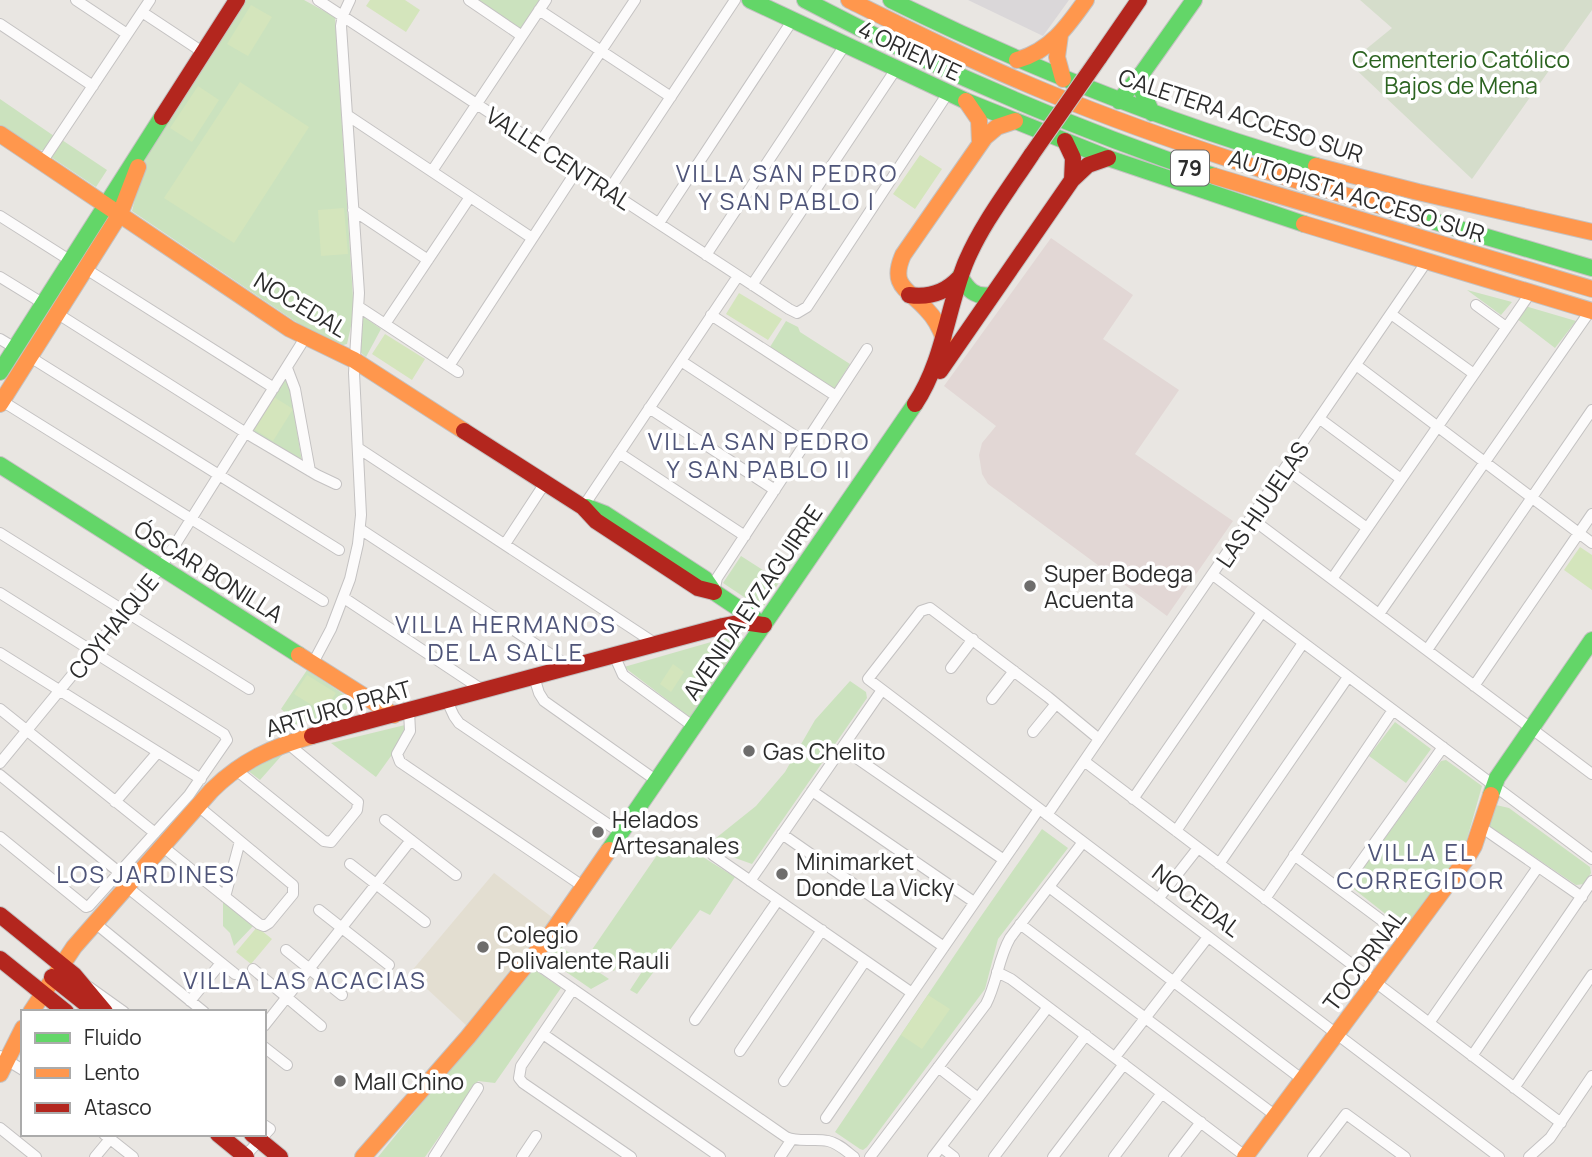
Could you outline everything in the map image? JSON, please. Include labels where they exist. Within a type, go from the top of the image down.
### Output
[{"type":"main road","points":[[1,403],[30,357],[51,309],[114,210],[142,147],[237,0]]},
{"type":"main road","name":"4 ORIENTE","points":[[750,0],[948,93],[1015,121]]},
{"type":"main road","name":"AUTOPISTA ACCESO SUR","points":[[805,0],[913,55],[1028,107],[1142,151],[1264,191],[1592,289]]},
{"type":"main road","name":"AUTOPISTA ACCESO SUR","points":[[849,0],[1027,85],[1173,140],[1289,178],[1592,268]]},
{"type":"main road","name":"CALETERA ACCESO SUR","points":[[891,0],[1017,60],[1152,113],[1317,166],[1592,232]]},
{"type":"main road","points":[[1017,60],[1037,54],[1060,35],[1086,0]]},
{"type":"main road","name":"AVENIDA EYZAGUIRRE","points":[[363,1157],[531,960],[621,834],[918,399],[933,371],[944,339],[960,276],[982,231],[1139,0]]},
{"type":"main road","points":[[1119,101],[1194,0]]},
{"type":"main road","points":[[1060,35],[1057,57],[1063,79]]},
{"type":"main road","points":[[1143,72],[1142,91],[1152,113]]},
{"type":"main road","points":[[966,101],[975,110],[980,121],[981,143]]},
{"type":"main road","points":[[944,339],[930,313],[909,295],[899,282],[900,260],[981,143],[997,127],[1015,121],[1108,158],[1262,212],[1591,311]]},
{"type":"main road","name":"NOCEDAL","points":[[0,134],[306,338],[354,360],[583,507],[599,510],[634,532],[705,579],[714,592],[764,625]]},
{"type":"main road","points":[[1065,141],[1073,158],[1072,180]]},
{"type":"main road","points":[[918,399],[1072,180],[1095,160],[1108,158]]},
{"type":"main road","points":[[909,295],[925,297],[941,293],[960,276],[968,290],[975,295],[991,295]]},
{"type":"main road","points":[[0,372],[15,348],[51,309]]},
{"type":"main road","name":"ÓSCAR BONILLA","points":[[0,465],[313,663],[402,713]]},
{"type":"main road","name":"ARTURO PRAT","points":[[32,1010],[56,970],[95,923],[123,880],[158,840],[198,806],[235,769],[265,751],[733,624],[764,625]]},
{"type":"main road","name":"TOCORNAL","points":[[1245,1157],[1468,858],[1494,786],[1592,640]]},
{"type":"main road","points":[[0,915],[94,1010]]},
{"type":"main road","points":[[0,958],[64,1010]]},
{"type":"main road","points":[[56,970],[84,984],[104,1010]]},
{"type":"main road","points":[[2,1063],[21,1031]]},
{"type":"main road","points":[[221,1136],[246,1156]]},
{"type":"main road","points":[[256,1138],[280,1157]]},
{"type":"street","points":[[76,0],[127,34]]},
{"type":"street","points":[[42,162],[150,0]]},
{"type":"street","name":"VALLE CENTRAL","points":[[318,0],[793,312],[800,312],[807,307],[948,93]]},
{"type":"street","points":[[313,663],[344,598],[360,529],[354,360],[359,307],[341,26],[342,15],[350,0]]},
{"type":"street","points":[[432,172],[546,0]]},
{"type":"street","points":[[539,144],[635,0]]},
{"type":"street","points":[[608,190],[735,0]]},
{"type":"street","points":[[472,1],[522,36]]},
{"type":"street","points":[[539,10],[671,97]]},
{"type":"street","points":[[142,12],[204,53]]},
{"type":"street","points":[[659,223],[792,21]]},
{"type":"street","points":[[0,24],[93,86]]},
{"type":"street","points":[[706,255],[845,45]]},
{"type":"street","points":[[752,285],[896,69]]},
{"type":"street","points":[[347,116],[533,238]]},
{"type":"street","points":[[359,307],[454,369],[577,170]]},
{"type":"street","points":[[386,324],[470,197]]},
{"type":"street","points":[[353,210],[428,260]]},
{"type":"street","points":[[0,216],[274,388]]},
{"type":"street","name":"LAS HIJUELAS","points":[[826,1118],[1004,860],[1084,761],[1427,261]]},
{"type":"street","points":[[583,507],[737,276]]},
{"type":"street","points":[[0,277],[246,433],[336,484]]},
{"type":"street","points":[[1332,579],[1531,292]]},
{"type":"street","points":[[1476,305],[1506,327]]},
{"type":"street","points":[[1379,614],[1591,311]]},
{"type":"street","points":[[1391,314],[1474,374]]},
{"type":"street","points":[[711,315],[836,397]]},
{"type":"street","name":"COYHAIQUE","points":[[0,763],[160,567],[306,338]]},
{"type":"street","points":[[0,339],[15,348]]},
{"type":"street","points":[[714,592],[716,581],[867,349]]},
{"type":"street","points":[[30,357],[340,550]]},
{"type":"street","points":[[681,361],[806,443]]},
{"type":"street","points":[[1356,365],[1592,543]]},
{"type":"street","points":[[287,368],[295,389],[310,471]]},
{"type":"street","points":[[1,403],[323,601]]},
{"type":"street","points":[[649,408],[775,490]]},
{"type":"street","points":[[1427,650],[1592,410]]},
{"type":"street","points":[[1320,419],[1401,479]]},
{"type":"street","points":[[358,448],[656,644]]},
{"type":"street","points":[[619,453],[745,536]]},
{"type":"street","points":[[1286,469],[1367,528]]},
{"type":"street","points":[[505,544],[545,483]]},
{"type":"street","points":[[1474,686],[1592,514]]},
{"type":"street","points":[[1252,519],[1591,771]]},
{"type":"street","points":[[360,529],[570,667]]},
{"type":"street","points":[[0,533],[249,689]]},
{"type":"street","points":[[1213,575],[1592,859]]},
{"type":"street","points":[[0,593],[227,738],[158,840]]},
{"type":"street","points":[[344,598],[484,691]]},
{"type":"street","name":"NOCEDAL","points":[[973,639],[935,610],[927,608],[921,611],[867,679],[1499,1157]]},
{"type":"street","points":[[1133,799],[1262,612]]},
{"type":"street","points":[[951,668],[973,639],[1099,739]]},
{"type":"street","points":[[1176,831],[1303,643]]},
{"type":"street","points":[[0,653],[201,779]]},
{"type":"street","points":[[614,655],[623,675],[694,727]]},
{"type":"street","points":[[992,699],[1014,671]]},
{"type":"street","points":[[534,677],[544,701],[657,781]]},
{"type":"street","points":[[1219,864],[1348,677]]},
{"type":"street","points":[[750,881],[882,690]]},
{"type":"street","points":[[447,701],[460,723],[621,834]]},
{"type":"street","points":[[1033,732],[1055,705]]},
{"type":"street","points":[[0,709],[115,802],[225,897],[264,926],[293,894],[294,888],[198,806]]},
{"type":"street","points":[[1265,898],[1393,710]]},
{"type":"street","points":[[402,713],[411,731],[397,754],[398,760],[584,887]]},
{"type":"street","points":[[235,769],[329,843],[359,805],[287,743]]},
{"type":"street","points":[[1341,890],[1443,747]]},
{"type":"street","points":[[842,748],[1004,860]]},
{"type":"street","points":[[115,802],[158,752]]},
{"type":"street","points":[[1084,761],[1560,1122]]},
{"type":"street","points":[[0,775],[235,974]]},
{"type":"street","points":[[812,791],[974,902]]},
{"type":"street","points":[[385,820],[456,875]]},
{"type":"street","points":[[1481,827],[1582,897]]},
{"type":"street","points":[[782,834],[944,947]]},
{"type":"street","points":[[0,837],[88,907],[123,880]]},
{"type":"street","points":[[266,1023],[411,840]]},
{"type":"street","points":[[225,897],[240,841]]},
{"type":"street","points":[[870,1157],[986,1004],[1005,946],[1083,842]]},
{"type":"street","points":[[1158,899],[1198,848]]},
{"type":"street","points":[[713,855],[912,993]]},
{"type":"street","points":[[1294,855],[1408,940]]},
{"type":"street","points":[[351,864],[425,922]]},
{"type":"street","points":[[1429,1023],[1538,867]]},
{"type":"street","points":[[1472,1056],[1592,881]]},
{"type":"street","points":[[1049,887],[1303,1080]]},
{"type":"street","points":[[695,1020],[778,900]]},
{"type":"street","points":[[319,910],[389,965]]},
{"type":"street","points":[[95,923],[201,1010]]},
{"type":"street","points":[[1020,924],[1276,1116]]},
{"type":"street","points":[[740,1051],[822,930]]},
{"type":"street","points":[[1053,1157],[1145,1018],[1208,937]]},
{"type":"street","points":[[286,950],[342,995]]},
{"type":"street","points":[[531,960],[792,1139],[829,1141],[854,1157]]},
{"type":"street","points":[[783,1081],[865,961]]},
{"type":"street","points":[[190,1001],[221,963]]},
{"type":"street","points":[[253,969],[321,1026]]},
{"type":"street","points":[[997,971],[1086,1035],[1245,1157]]},
{"type":"street","points":[[1514,1088],[1592,975]]},
{"type":"street","points":[[84,984],[121,1010]]},
{"type":"street","points":[[573,989],[519,1069],[518,1075],[523,1083],[631,1157]]},
{"type":"street","points":[[933,1157],[1048,1007]]},
{"type":"street","points":[[543,1034],[720,1157]]},
{"type":"street","points":[[994,1157],[1086,1035]]},
{"type":"street","points":[[266,1049],[287,1065]]},
{"type":"street","points":[[2,1063],[21,1069]]},
{"type":"street","points":[[938,1067],[978,1098]]},
{"type":"street","points":[[1529,1157],[1546,1142],[1592,1076]]},
{"type":"street","points":[[434,1157],[478,1088]]},
{"type":"street","points":[[1114,1157],[1163,1093]]},
{"type":"street","points":[[1320,1155],[1346,1114],[1405,1157]]},
{"type":"street","points":[[1174,1157],[1200,1122]]},
{"type":"street","points":[[0,1128],[36,1157]]},
{"type":"street","points":[[522,1157],[536,1136]]},
{"type":"street","points":[[95,1157],[107,1137],[133,1157]]},
{"type":"street","points":[[246,1156],[256,1138]]},
{"type":"street","points":[[780,1157],[792,1139]]},
{"type":"street","points":[[941,1147],[954,1157]]},
{"type":"shaded area","points":[[968,0],[1069,0],[1043,36]]},
{"type":"shaded area","points":[[1051,238],[1133,295],[1103,339],[1179,390],[1135,454],[1233,521],[1167,616],[988,484],[982,474],[979,455],[982,443],[996,426],[944,386]]},
{"type":"shaded area","name":"Colegio Polivalente Rauli","points":[[494,873],[557,921],[468,1027],[410,973]]},
{"type":"green space","points":[[244,0],[304,0],[335,17],[354,313],[347,344],[336,347],[308,330],[132,211],[148,149]]},
{"type":"green space","points":[[370,0],[405,0],[420,10],[406,32],[366,6]]},
{"type":"green space","points":[[478,0],[540,0],[521,29]]},
{"type":"green space","name":"Cementerio Católico Bajos de Mena","points":[[1360,0],[1592,0],[1592,10],[1472,179],[1349,63],[1392,28]]},
{"type":"green space","points":[[251,5],[272,17],[248,56],[227,44]]},
{"type":"green space","points":[[240,82],[309,127],[234,243],[164,198]]},
{"type":"green space","points":[[198,86],[219,100],[192,142],[170,128]]},
{"type":"green space","points":[[0,99],[54,136],[45,150],[38,150],[0,125]]},
{"type":"green space","points":[[62,140],[107,170],[96,187],[51,157]]},
{"type":"green space","points":[[920,155],[942,169],[915,209],[893,194]]},
{"type":"green space","points":[[344,208],[348,254],[321,256],[318,210]]},
{"type":"green space","points":[[1467,290],[1512,302],[1501,315]]},
{"type":"green space","points":[[739,293],[782,319],[768,340],[726,314]]},
{"type":"green space","points":[[1525,306],[1576,321],[1555,348],[1516,318]]},
{"type":"green space","points":[[364,317],[381,329],[366,357],[359,351]]},
{"type":"green space","points":[[786,321],[850,364],[833,391],[770,347]]},
{"type":"green space","points":[[385,334],[425,359],[412,380],[372,354]]},
{"type":"green space","points":[[288,376],[302,462],[251,432]]},
{"type":"green space","points":[[274,397],[293,409],[273,441],[254,429]]},
{"type":"green space","points":[[1580,547],[1592,555],[1592,590],[1564,570]]},
{"type":"green space","points":[[741,556],[780,581],[762,609],[723,583]]},
{"type":"green space","points":[[739,634],[745,640],[691,718],[624,667]]},
{"type":"green space","points":[[673,664],[684,672],[671,692],[660,684]]},
{"type":"green space","points":[[307,670],[357,703],[356,707],[277,730],[287,714],[281,709]]},
{"type":"green space","points":[[307,675],[336,693],[323,712],[294,694]]},
{"type":"green space","points":[[850,681],[866,692],[867,698],[752,864],[724,854],[724,849],[711,842],[756,806],[785,772],[815,720]]},
{"type":"green space","points":[[1395,722],[1431,749],[1406,783],[1369,756]]},
{"type":"green space","points":[[405,725],[404,738],[376,777],[331,743]]},
{"type":"green space","points":[[283,754],[260,780],[247,770],[261,760]]},
{"type":"green space","points":[[1446,760],[1482,786],[1465,846],[1409,926],[1402,927],[1350,886],[1441,761]]},
{"type":"green space","points":[[1496,805],[1509,808],[1590,867],[1591,873],[1584,884],[1576,885],[1489,826]]},
{"type":"green space","points":[[1042,829],[1068,848],[998,939],[985,989],[867,1147],[860,1149],[835,1132]]},
{"type":"green space","points":[[666,842],[693,858],[698,854],[735,877],[710,915],[700,910],[637,994],[630,990],[649,961],[630,948],[614,971],[589,954]]},
{"type":"green space","points":[[223,899],[254,925],[234,946],[230,933],[223,926]]},
{"type":"green space","points":[[257,927],[272,939],[251,964],[236,952]]},
{"type":"green space","points":[[558,945],[609,979],[591,989],[546,958]]},
{"type":"green space","points":[[532,968],[561,988],[495,1083],[478,1081],[425,1157],[378,1157]]},
{"type":"green space","points":[[928,995],[950,1009],[922,1049],[901,1035]]},
{"type":"traffic: fast","points":[[750,0],[966,101],[1108,158],[1304,224]]},
{"type":"traffic: fast","points":[[805,0],[955,74],[1057,118],[1214,176]]},
{"type":"traffic: fast","points":[[891,0],[995,49],[1153,113],[1316,166]]},
{"type":"traffic: fast","points":[[1119,101],[1194,0]]},
{"type":"traffic: fast","points":[[1143,72],[1142,91],[1152,113]]},
{"type":"traffic: fast","points":[[0,372],[162,117]]},
{"type":"traffic: fast","points":[[1419,217],[1592,268]]},
{"type":"traffic: fast","points":[[960,276],[972,292],[991,295]]},
{"type":"traffic: fast","points":[[609,850],[915,404]]},
{"type":"traffic: fast","points":[[0,465],[299,655]]},
{"type":"traffic: fast","points":[[587,507],[605,514],[705,579],[714,592],[759,622]]},
{"type":"traffic: fast","points":[[1491,795],[1497,778],[1592,640]]},
{"type":"traffic: slow","points":[[849,0],[949,49],[1096,112],[1234,160],[1419,217]]},
{"type":"traffic: slow","points":[[1017,60],[1039,51],[1057,37],[1086,0]]},
{"type":"traffic: slow","points":[[1060,35],[1057,57],[1063,79]]},
{"type":"traffic: slow","points":[[966,101],[979,120],[980,143]]},
{"type":"traffic: slow","points":[[944,339],[932,316],[903,287],[898,274],[899,266],[903,255],[985,137],[997,127],[1015,121]]},
{"type":"traffic: slow","points":[[0,134],[290,329],[354,360],[464,431]]},
{"type":"traffic: slow","points":[[1316,166],[1592,232]]},
{"type":"traffic: slow","points":[[0,404],[120,214],[138,167]]},
{"type":"traffic: slow","points":[[1214,176],[1592,289]]},
{"type":"traffic: slow","points":[[1304,224],[1592,311]]},
{"type":"traffic: slow","points":[[299,655],[394,715]]},
{"type":"traffic: slow","points":[[32,1010],[74,947],[222,780],[258,756],[312,736]]},
{"type":"traffic: slow","points":[[1245,1157],[1467,858],[1474,846],[1491,795]]},
{"type":"traffic: slow","points":[[363,1157],[468,1037],[550,935],[609,850]]},
{"type":"traffic: slow","points":[[0,1074],[21,1032]]},
{"type":"traffic: jam","points":[[162,117],[237,0]]},
{"type":"traffic: jam","points":[[1099,58],[1139,0]]},
{"type":"traffic: jam","points":[[1032,154],[1099,58]]},
{"type":"traffic: jam","points":[[1065,141],[1073,158],[1072,180]]},
{"type":"traffic: jam","points":[[915,404],[932,371],[965,264],[979,235],[1032,154]]},
{"type":"traffic: jam","points":[[940,371],[1072,180],[1088,165],[1108,158]]},
{"type":"traffic: jam","points":[[909,295],[936,293],[959,278]]},
{"type":"traffic: jam","points":[[464,431],[583,507],[596,521],[698,588],[714,592]]},
{"type":"traffic: jam","points":[[312,736],[723,626],[743,622],[764,625]]},
{"type":"traffic: jam","points":[[0,915],[74,975],[103,1010]]},
{"type":"traffic: jam","points":[[0,959],[64,1010]]},
{"type":"traffic: jam","points":[[52,977],[93,1010]]},
{"type":"traffic: jam","points":[[220,1136],[246,1157]]},
{"type":"traffic: jam","points":[[254,1136],[280,1157]]},
{"type":"place","name":"Super Bodega Acuenta","points":[[1030,586]]},
{"type":"place","name":"Gas Chelito","points":[[749,751]]},
{"type":"place","name":"Helados Artesanales","points":[[598,832]]},
{"type":"place","name":"Minimarket Donde La Vicky","points":[[782,874]]},
{"type":"place","name":"Colegio Polivalente Rauli","points":[[483,947]]},
{"type":"place","name":"Mall Chino","points":[[340,1081]]},
{"type":"district","name":"VILLA SAN PEDRO Y SAN PABLO I","points":[[787,186]]},
{"type":"district","name":"VILLA SAN PEDRO Y SAN PABLO II","points":[[759,454]]},
{"type":"district","name":"VILLA HERMANOS DE LA SALLE","points":[[506,637]]},
{"type":"district","name":"VILLA EL CORREGIDOR","points":[[1421,865]]},
{"type":"district","name":"LOS JARDINES","points":[[146,873]]},
{"type":"district","name":"VILLA LAS ACACIAS","points":[[305,979]]}]
